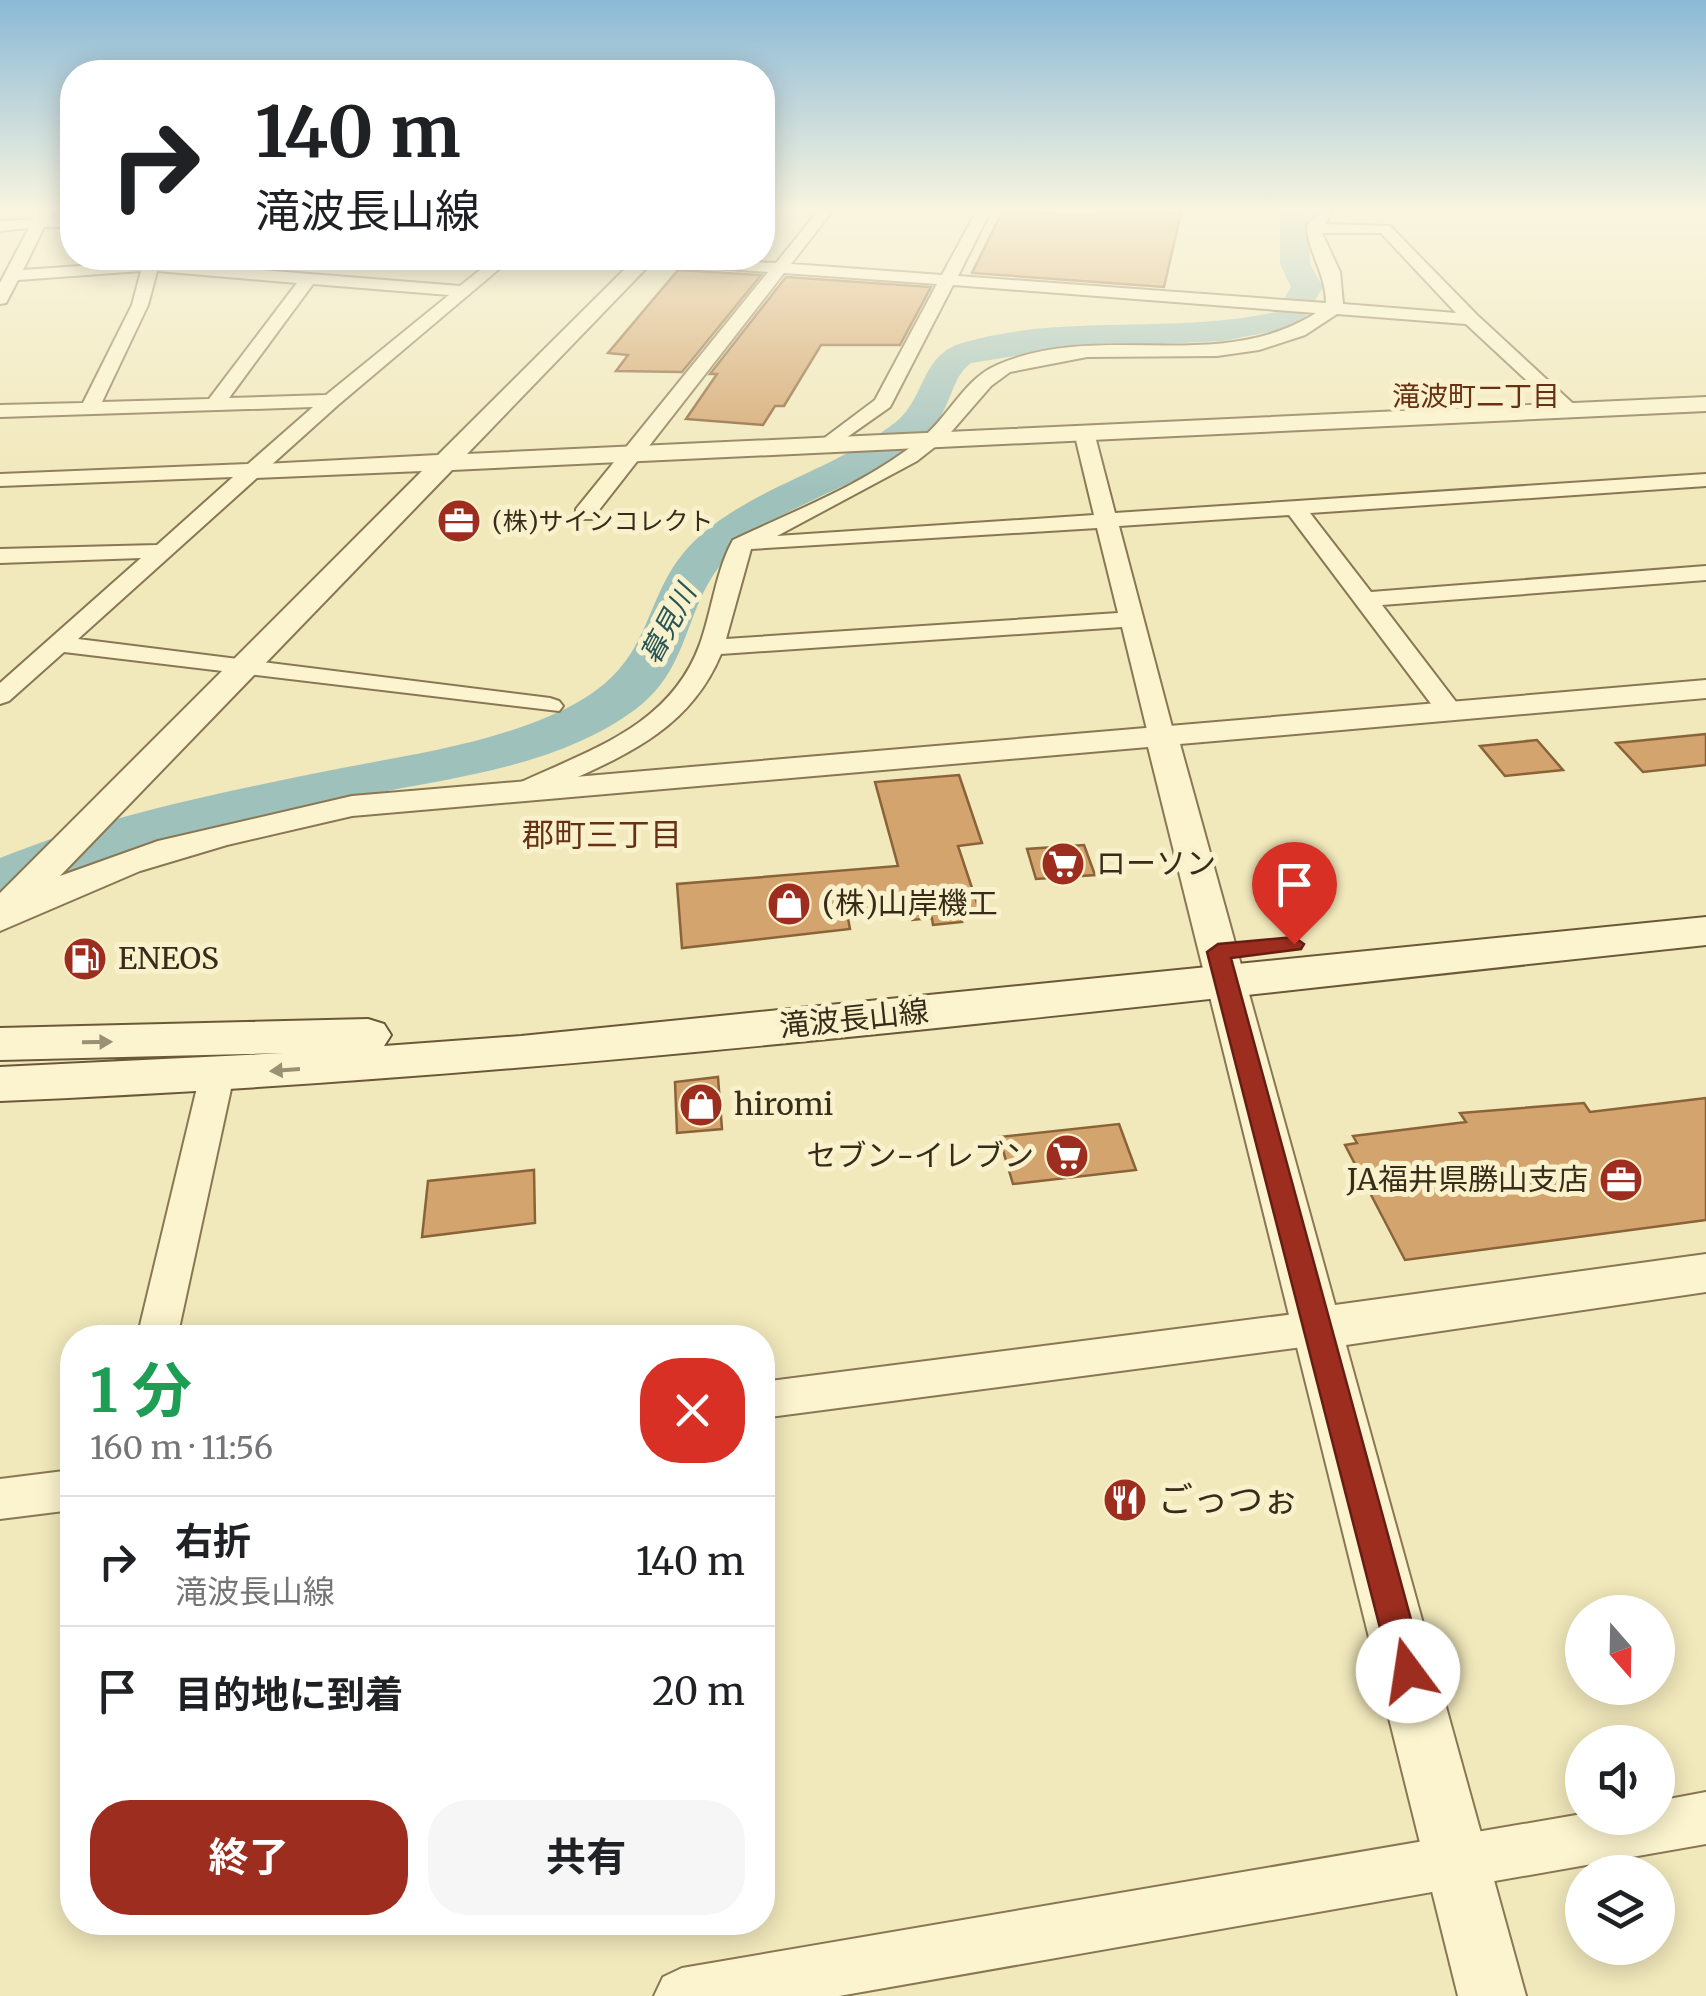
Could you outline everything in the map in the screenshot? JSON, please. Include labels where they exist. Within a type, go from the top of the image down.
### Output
[{"type":"main road","name":"滝波長山線","points":[[0,1084],[217,1075],[521,1052],[1706,902]]},
{"type":"main road","name":"滝波長山線","points":[[0,1044],[369,1036],[1222,966],[1706,931]]},
{"type":"street","points":[[90,408],[140,303]]},
{"type":"street","points":[[214,405],[290,303]]},
{"type":"street","points":[[0,696],[448,303]]},
{"type":"street","points":[[0,917],[240,668],[602,303]]},
{"type":"street","points":[[584,514],[750,303]]},
{"type":"street","points":[[832,446],[883,403],[934,303]]},
{"type":"street","points":[[1255,303],[1471,319]]},
{"type":"street","points":[[1335,303],[1335,308]]},
{"type":"street","points":[[1456,303],[1571,411]]},
{"type":"street","points":[[525,791],[636,734],[680,703],[711,647],[741,546],[929,444],[1000,369],[1058,354],[1211,351],[1254,346],[1291,337],[1316,325],[1335,308]]},
{"type":"street","points":[[0,411],[332,401]]},
{"type":"street","points":[[0,480],[929,444],[1706,404]]},
{"type":"street","points":[[1085,436],[1492,1996]]},
{"type":"street","points":[[741,546],[1106,518],[1706,480]]},
{"type":"street","points":[[1295,508],[1450,711]]},
{"type":"street","points":[[0,556],[166,551]]},
{"type":"street","points":[[1362,600],[1706,573]]},
{"type":"street","points":[[711,647],[1132,619]]},
{"type":"street","points":[[61,644],[550,706]]},
{"type":"street","points":[[0,917],[39,897],[124,864],[237,830],[352,806],[1706,689]]},
{"type":"street","points":[[160,1325],[217,1075]]},
{"type":"street","points":[[775,1398],[1706,1273]]},
{"type":"street","points":[[0,1499],[60,1492]]},
{"type":"street","points":[[682,1996],[1706,1818]]},
{"type":"building","points":[[650,303],[738,303],[682,372],[616,371],[628,355],[608,353]]},
{"type":"building","points":[[766,303],[922,303],[900,345],[821,345],[784,406],[775,406],[763,425],[686,419],[717,374],[710,374]]},
{"type":"building","points":[[1706,734],[1706,765],[1643,772],[1616,743]]},
{"type":"building","points":[[1537,740],[1563,770],[1505,776],[1480,746]]},
{"type":"building","points":[[959,775],[982,843],[958,846],[980,912],[959,914],[962,922],[933,925],[932,918],[912,920],[908,903],[846,908],[850,929],[682,948],[677,884],[898,866],[875,782]]},
{"type":"building","points":[[1084,845],[1095,875],[1036,879],[1027,849]]},
{"type":"building","points":[[718,1077],[722,1129],[677,1133],[675,1082]]},
{"type":"building","points":[[1706,1098],[1706,1220],[1405,1260],[1345,1145],[1357,1143],[1353,1136],[1466,1122],[1460,1113],[1584,1103],[1590,1112]]},
{"type":"building","points":[[1119,1124],[1136,1170],[1013,1184],[999,1137]]},
{"type":"building","points":[[534,1170],[535,1223],[422,1237],[428,1181]]},
{"type":"waterway","name":"暮見川","points":[[0,879],[139,830],[283,796],[462,762],[541,739],[590,716],[634,686],[656,657],[686,584],[715,545],[763,511],[893,443],[916,424],[945,369],[959,356],[1025,342],[1190,334],[1256,326],[1288,319],[1297,303]]},
{"type":"place","name":"(株)サインコレクト","points":[[459,521]]},
{"type":"place","name":"ローソン","points":[[1063,864]]},
{"type":"place","name":"(株)山岸機工","points":[[789,904]]},
{"type":"place","name":"ENEOS","points":[[85,959]]},
{"type":"place","name":"hiromi","points":[[701,1105]]},
{"type":"place","name":"セブン-イレブン","points":[[1067,1156]]},
{"type":"place","name":"JA福井県勝山支店","points":[[1621,1180]]},
{"type":"place","name":"ごっつぉ","points":[[1125,1500]]},
{"type":"district","name":"滝波町二丁目","points":[[1476,396]]},
{"type":"district","name":"郡町三丁目","points":[[602,835]]},
{"type":"route","points":[[1294,944],[1218,952],[1408,1671]]}]
